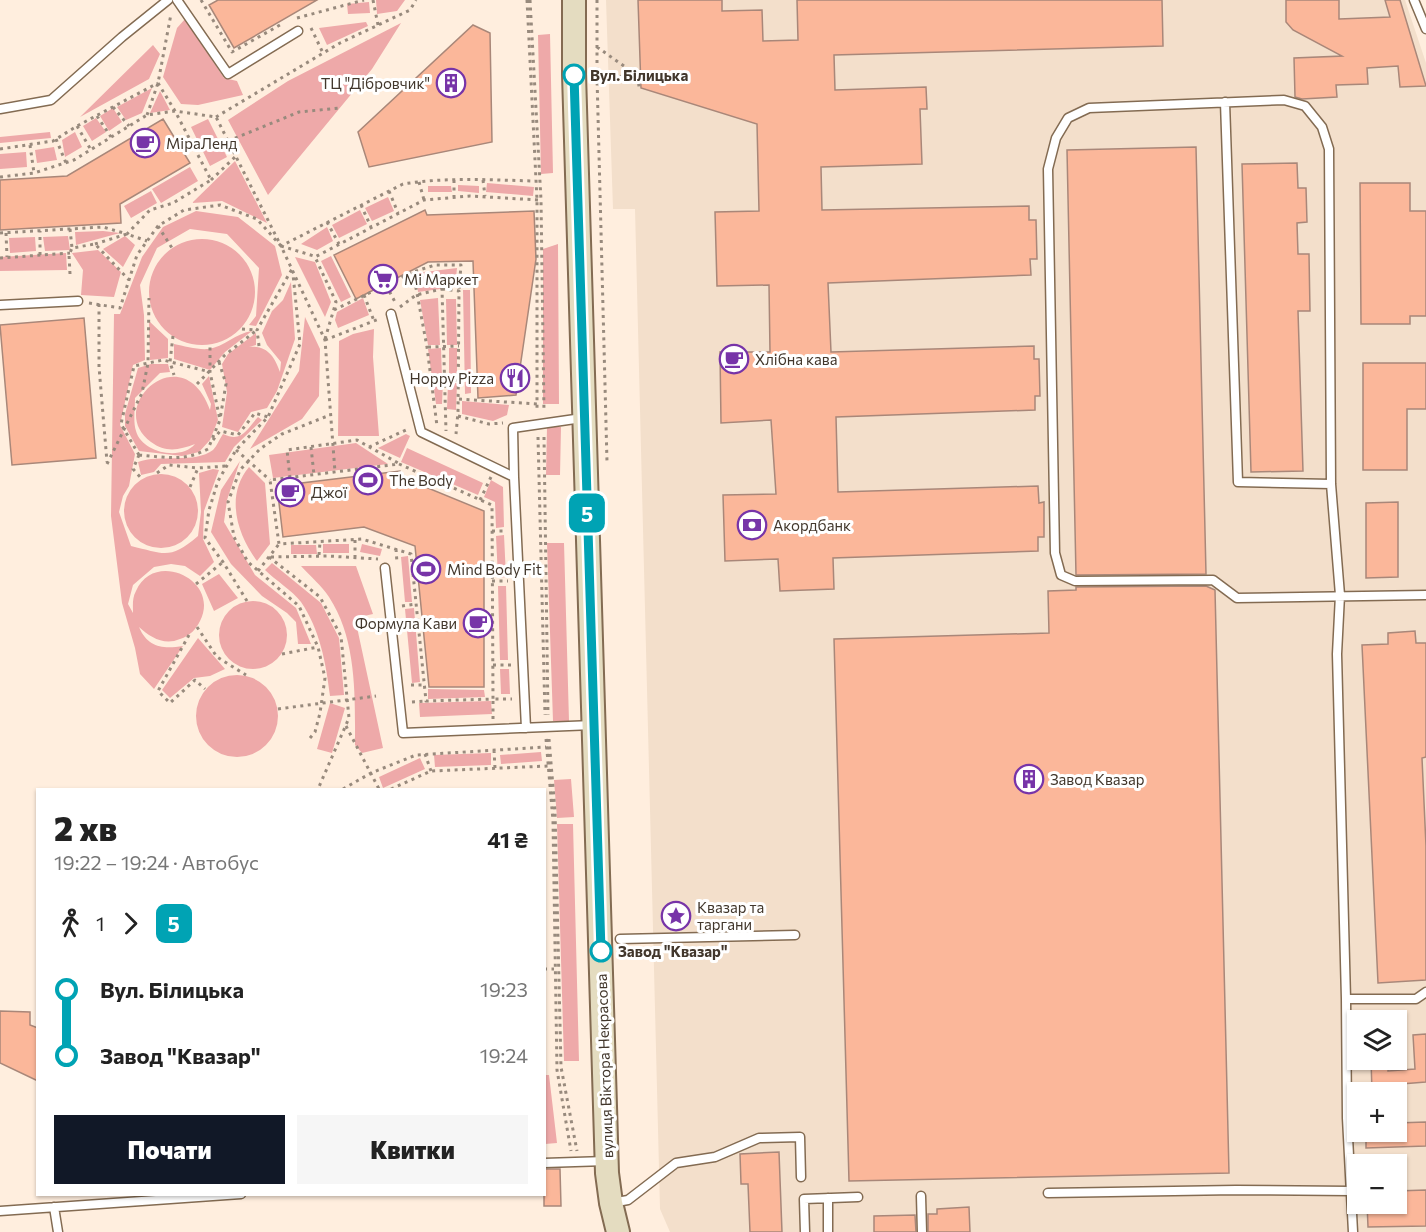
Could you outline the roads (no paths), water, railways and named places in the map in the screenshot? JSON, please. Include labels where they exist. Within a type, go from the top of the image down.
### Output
[{"type":"main road","name":"вулиця Віктора Некрасова","points":[[574,0],[584,418],[607,1161],[611,1203],[618,1232]]},
{"type":"lane","points":[[0,109],[51,99],[168,0]]},
{"type":"lane","points":[[177,0],[228,74],[298,31]]},
{"type":"lane","points":[[1414,0],[1426,29]]},
{"type":"lane","points":[[1349,1154],[1337,654],[1340,595],[1331,484],[1329,149],[1322,128],[1305,106],[1284,100],[1089,108],[1068,118],[1056,138],[1048,169],[1055,553],[1061,575],[1075,581],[1213,580],[1237,598],[1340,595],[1426,595]]},
{"type":"lane","points":[[1225,102],[1238,482],[1331,484]]},
{"type":"lane","points":[[0,305],[78,301]]},
{"type":"lane","points":[[391,315],[421,432],[514,477]]},
{"type":"lane","points":[[526,728],[513,428],[584,418]]},
{"type":"lane","points":[[385,568],[403,733],[593,724]]},
{"type":"lane","points":[[621,939],[795,935]]},
{"type":"lane","points":[[1346,999],[1416,999],[1426,992]]},
{"type":"lane","points":[[611,1203],[628,1200],[676,1163],[715,1157],[759,1138],[800,1137],[801,1177]]},
{"type":"lane","points":[[546,1163],[607,1161]]},
{"type":"lane","points":[[1048,1193],[1347,1191]]},
{"type":"lane","points":[[0,1211],[212,1196]]},
{"type":"lane","points":[[921,1196],[922,1232]]},
{"type":"lane","points":[[805,1232],[804,1199],[858,1197]]},
{"type":"lane","points":[[828,1198],[828,1232]]},
{"type":"lane","points":[[54,1207],[58,1232]]},
{"type":"lane","points":[[1352,1214],[1353,1232]]},
{"type":"place","name":"Вул. Білицька","points":[[574,75]]},
{"type":"place","name":"ТЦ \"Дібровчик\"","points":[[451,83]]},
{"type":"place","name":"МіраЛенд","points":[[145,143]]},
{"type":"place","name":"Мі Маркет","points":[[383,279]]},
{"type":"place","name":"Хлібна кава","points":[[734,359]]},
{"type":"place","name":"Hoppy Pizza","points":[[515,378]]},
{"type":"place","name":"The Body","points":[[368,480]]},
{"type":"place","name":"Джої","points":[[290,492]]},
{"type":"place","name":"Акордбанк","points":[[752,525]]},
{"type":"place","name":"Mind Body Fit","points":[[426,569]]},
{"type":"place","name":"Формула Кави","points":[[478,623]]},
{"type":"place","name":"Завод Квазар","points":[[1029,779]]},
{"type":"place","name":"Квазар та таргани","points":[[676,916]]},
{"type":"place","name":"Завод \"Квазар\"","points":[[601,951]]}]
